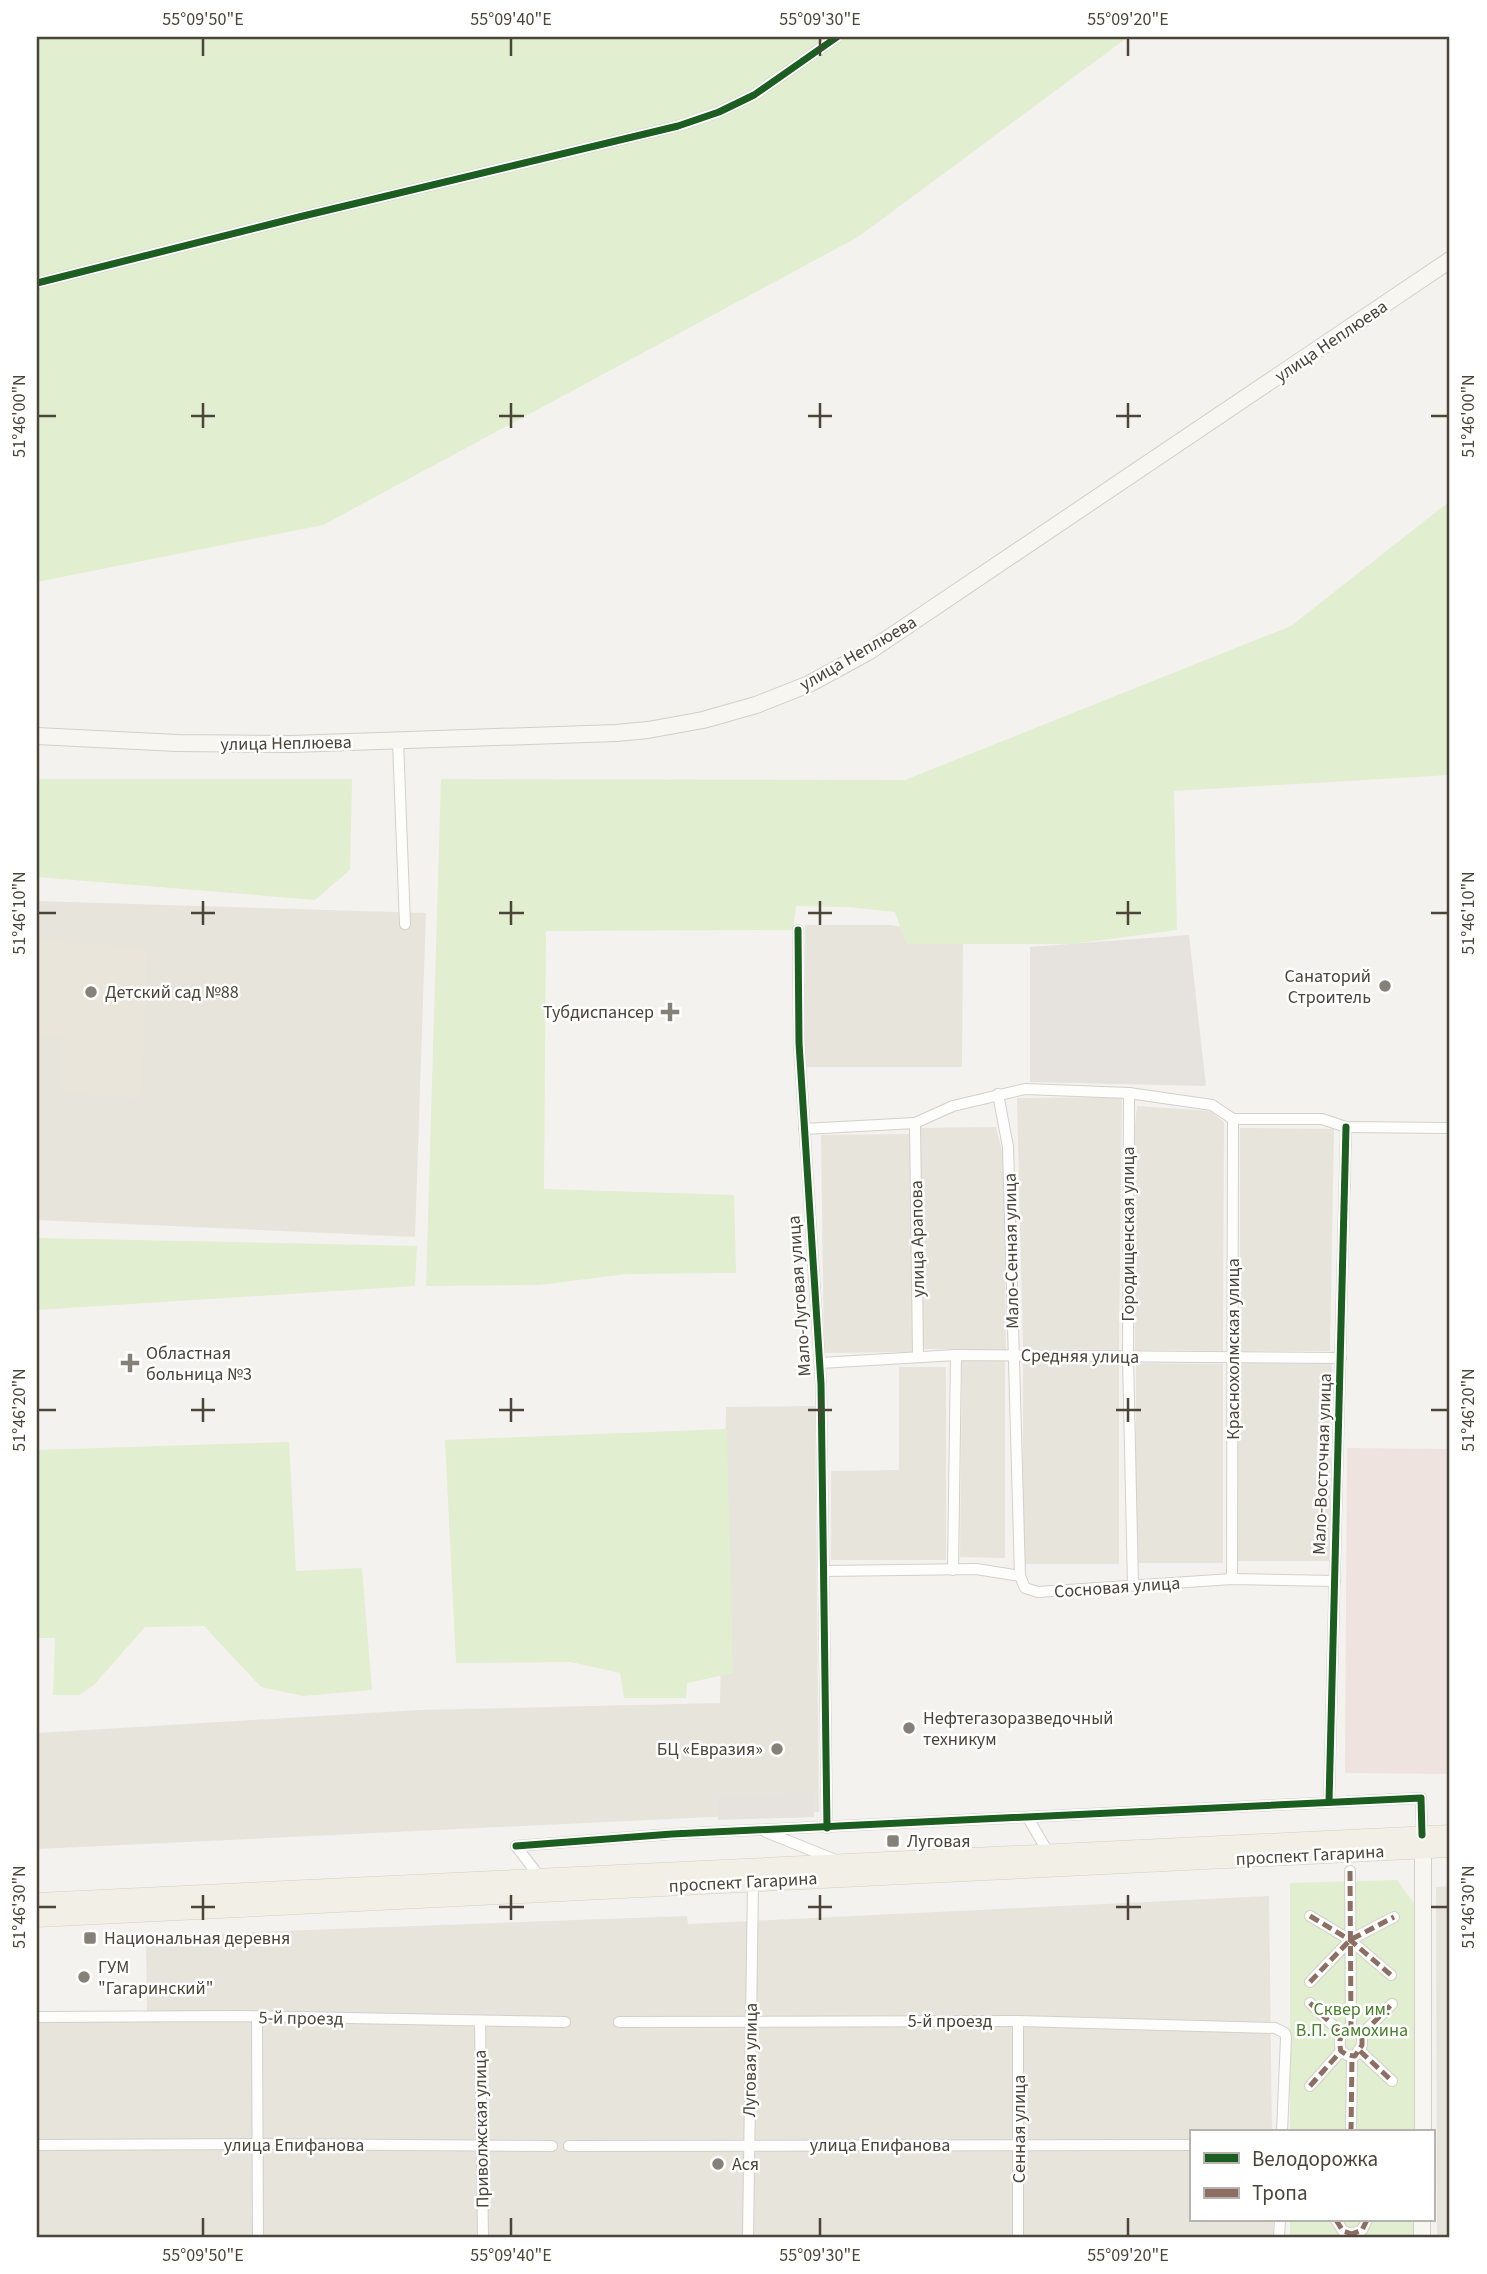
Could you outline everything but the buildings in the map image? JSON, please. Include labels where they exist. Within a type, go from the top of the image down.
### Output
[{"type":"main road","name":"улица Неплюева","points":[[37,736],[226,744],[398,741],[648,730],[728,713],[809,684],[868,652],[1450,260]]},
{"type":"main road","name":"проспект Гагарина","points":[[37,1918],[753,1882],[1423,1842],[1450,1834]]},
{"type":"main road","name":"проспект Гагарина","points":[[37,1902],[1048,1852],[1423,1842],[1450,1848]]},
{"type":"main road","points":[[1423,1842],[1423,2130]]},
{"type":"street","points":[[37,283],[678,126],[719,112],[754,94],[837,37]]},
{"type":"street","points":[[398,741],[405,924]]},
{"type":"street","name":"Мало-Луговая улица","points":[[797,930],[803,1129],[820,1363],[827,1828]]},
{"type":"street","points":[[803,1129],[915,1123],[953,1105],[1025,1089],[1129,1093],[1212,1105],[1233,1119],[1322,1119],[1346,1127],[1450,1128]]},
{"type":"street","name":"Городищенская улица","points":[[1129,1093],[1128,1357],[1133,1585]]},
{"type":"street","name":"Мало-Сенная улица","points":[[998,1094],[1008,1147],[1020,1576]]},
{"type":"street","name":"Краснохолмская улица","points":[[1232,1579],[1233,1119]]},
{"type":"street","name":"улица Арапова","points":[[915,1123],[918,1356]]},
{"type":"street","name":"Мало-Восточная улица","points":[[1329,1802],[1346,1127]]},
{"type":"street","points":[[953,1570],[956,1355]]},
{"type":"street","name":"Средняя улица","points":[[820,1363],[956,1355],[1341,1358]]},
{"type":"street","name":"Сосновая улица","points":[[824,1571],[976,1569],[1020,1576],[1026,1588],[1038,1592],[1232,1579],[1335,1581]]},
{"type":"street","points":[[539,1877],[516,1846],[660,1835],[1420,1798],[1423,1842]]},
{"type":"street","points":[[1028,1818],[1048,1852]]},
{"type":"street","points":[[763,1830],[778,1839],[813,1849],[839,1862]]},
{"type":"street","points":[[1350,1871],[1351,2027]]},
{"type":"street","name":"Луговая улица","points":[[748,2237],[753,1882]]},
{"type":"street","points":[[1310,1916],[1350,1940],[1391,1975]]},
{"type":"street","points":[[1310,1982],[1350,1940],[1394,1917]]},
{"type":"street","points":[[1310,2003],[1342,2034]]},
{"type":"street","points":[[1310,2087],[1351,2053],[1362,2034],[1392,2004]]},
{"type":"street","name":"5-й проезд","points":[[37,2017],[239,2016],[565,2022]]},
{"type":"street","points":[[257,2018],[258,2237]]},
{"type":"street","name":"5-й проезд","points":[[619,2022],[1018,2021],[1267,2027],[1281,2030],[1286,2038],[1282,2130]]},
{"type":"street","name":"Сенная улица","points":[[1018,2021],[1018,2237]]},
{"type":"street","name":"Приволжская улица","points":[[480,2022],[483,2237]]},
{"type":"street","points":[[1351,2027],[1342,2034],[1339,2042],[1392,2081]]},
{"type":"street","points":[[1351,2027],[1362,2034]]},
{"type":"street","points":[[1351,2053],[1351,2130]]},
{"type":"street","name":"улица Епифанова","points":[[37,2145],[552,2146]]},
{"type":"street","name":"улица Епифанова","points":[[569,2146],[1190,2145]]},
{"type":"street","points":[[1337,2222],[1343,2231],[1352,2235],[1362,2230],[1366,2222]]},
{"type":"shaded area","points":[[37,901],[426,913],[415,1237],[37,1220]]},
{"type":"shaded area","points":[[805,925],[890,925],[963,935],[962,1067],[805,1067]]},
{"type":"shaded area","points":[[1189,935],[1206,1086],[1030,1082],[1030,947]]},
{"type":"shaded area","name":"Детский сад №88","points":[[37,940],[147,948],[141,1099],[61,1092],[61,1037],[37,1035]]},
{"type":"shaded area","points":[[1122,1097],[1119,1350],[1023,1349],[1017,1098]]},
{"type":"shaded area","points":[[1137,1106],[1210,1111],[1224,1122],[1223,1351],[1135,1350],[1134,1135]]},
{"type":"shaded area","points":[[996,1127],[1004,1159],[1006,1350],[922,1349],[920,1128]]},
{"type":"shaded area","points":[[1240,1128],[1334,1129],[1330,1351],[1240,1351]]},
{"type":"shaded area","points":[[910,1134],[912,1352],[824,1353],[821,1135]]},
{"type":"shaded area","points":[[962,1361],[1005,1361],[1005,1558],[960,1557]]},
{"type":"shaded area","points":[[1023,1362],[1119,1362],[1119,1564],[1023,1564]]},
{"type":"shaded area","points":[[1136,1363],[1223,1364],[1223,1563],[1136,1563]]},
{"type":"shaded area","points":[[1238,1363],[1332,1364],[1329,1561],[1238,1561]]},
{"type":"shaded area","points":[[899,1367],[946,1367],[946,1560],[831,1560],[831,1471],[899,1470]]},
{"type":"shaded area","points":[[815,1406],[819,1812],[37,1849],[37,1733],[419,1710],[720,1703],[726,1407]]},
{"type":"shaded area","points":[[1347,1448],[1450,1449],[1450,1774],[1345,1773]]},
{"type":"shaded area","points":[[813,1792],[814,1817],[718,1820],[717,1796]]},
{"type":"shaded area","points":[[1450,1886],[1450,2237],[1437,2237],[1436,1887]]},
{"type":"shaded area","points":[[1269,1896],[1272,2130],[1190,2130],[1190,2222],[1273,2222],[1274,2237],[37,2237],[37,2012],[147,2011],[146,1936],[687,1916],[688,1924]]},
{"type":"green space","points":[[37,37],[1128,37],[858,237],[323,525],[37,582]]},
{"type":"green space","points":[[1450,501],[1450,775],[1174,791],[1177,930],[1072,944],[906,944],[895,912],[796,906],[793,930],[546,931],[544,1189],[734,1195],[736,1273],[626,1274],[539,1285],[426,1286],[441,779],[905,780],[1291,626]]},
{"type":"green space","points":[[37,779],[352,779],[350,870],[315,900],[37,877]]},
{"type":"green space","points":[[37,1238],[417,1246],[415,1286],[37,1310]]},
{"type":"green space","points":[[727,1429],[733,1673],[687,1683],[686,1698],[624,1698],[620,1673],[571,1662],[456,1663],[445,1440]]},
{"type":"green space","points":[[289,1442],[296,1571],[362,1568],[372,1690],[303,1696],[261,1687],[204,1626],[145,1627],[94,1685],[79,1695],[53,1695],[55,1638],[37,1638],[37,1450]]},
{"type":"green space","name":"Сквер им. В.П. Самохина","points":[[1397,1880],[1416,1906],[1414,2130],[1290,2130],[1290,1883]]},
{"type":"green space","points":[[1290,2222],[1414,2222],[1414,2237],[1290,2237]]},
{"type":"marked path","points":[[1350,1871],[1351,2027],[1342,2034],[1340,2043],[1341,2051],[1355,2056],[1362,2045],[1362,2034],[1351,2027]]},
{"type":"marked path","points":[[1310,1916],[1350,1940],[1391,1975]]},
{"type":"marked path","points":[[1310,1982],[1350,1940],[1394,1917]]},
{"type":"marked path","points":[[1310,2003],[1342,2034]]},
{"type":"marked path","points":[[1362,2034],[1392,2004]]},
{"type":"marked path","points":[[1310,2086],[1341,2051]]},
{"type":"marked path","points":[[1360,2051],[1392,2081]]},
{"type":"marked path","points":[[1351,2130],[1352,2056]]},
{"type":"marked path","points":[[1337,2222],[1343,2231],[1352,2234]]},
{"type":"marked path","points":[[1352,2237],[1352,2234],[1362,2230],[1366,2222]]},
{"type":"cycle path","points":[[37,283],[678,126],[719,112],[754,95],[837,37]]},
{"type":"cycle path","points":[[798,930],[799,1043],[821,1384],[827,1828]]},
{"type":"cycle path","points":[[1329,1802],[1346,1127]]},
{"type":"cycle path","points":[[516,1846],[672,1834],[1421,1798],[1422,1835]]},
{"type":"place","name":"Санаторий Строитель","points":[[1385,986]]},
{"type":"place","name":"Детский сад №88","points":[[91,992]]},
{"type":"place","name":"Тубдиспансер","points":[[670,1012]]},
{"type":"place","name":"Областная больница №3","points":[[130,1363]]},
{"type":"place","name":"Нефтегазоразведочный техникум","points":[[909,1728]]},
{"type":"place","name":"БЦ «Евразия»","points":[[777,1749]]},
{"type":"place","name":"Луговая","points":[[893,1841]]},
{"type":"place","name":"Национальная деревня","points":[[90,1938]]},
{"type":"place","name":"ГУМ \"Гагаринский\"","points":[[84,1977]]},
{"type":"place","name":"Ася","points":[[718,2164]]}]
